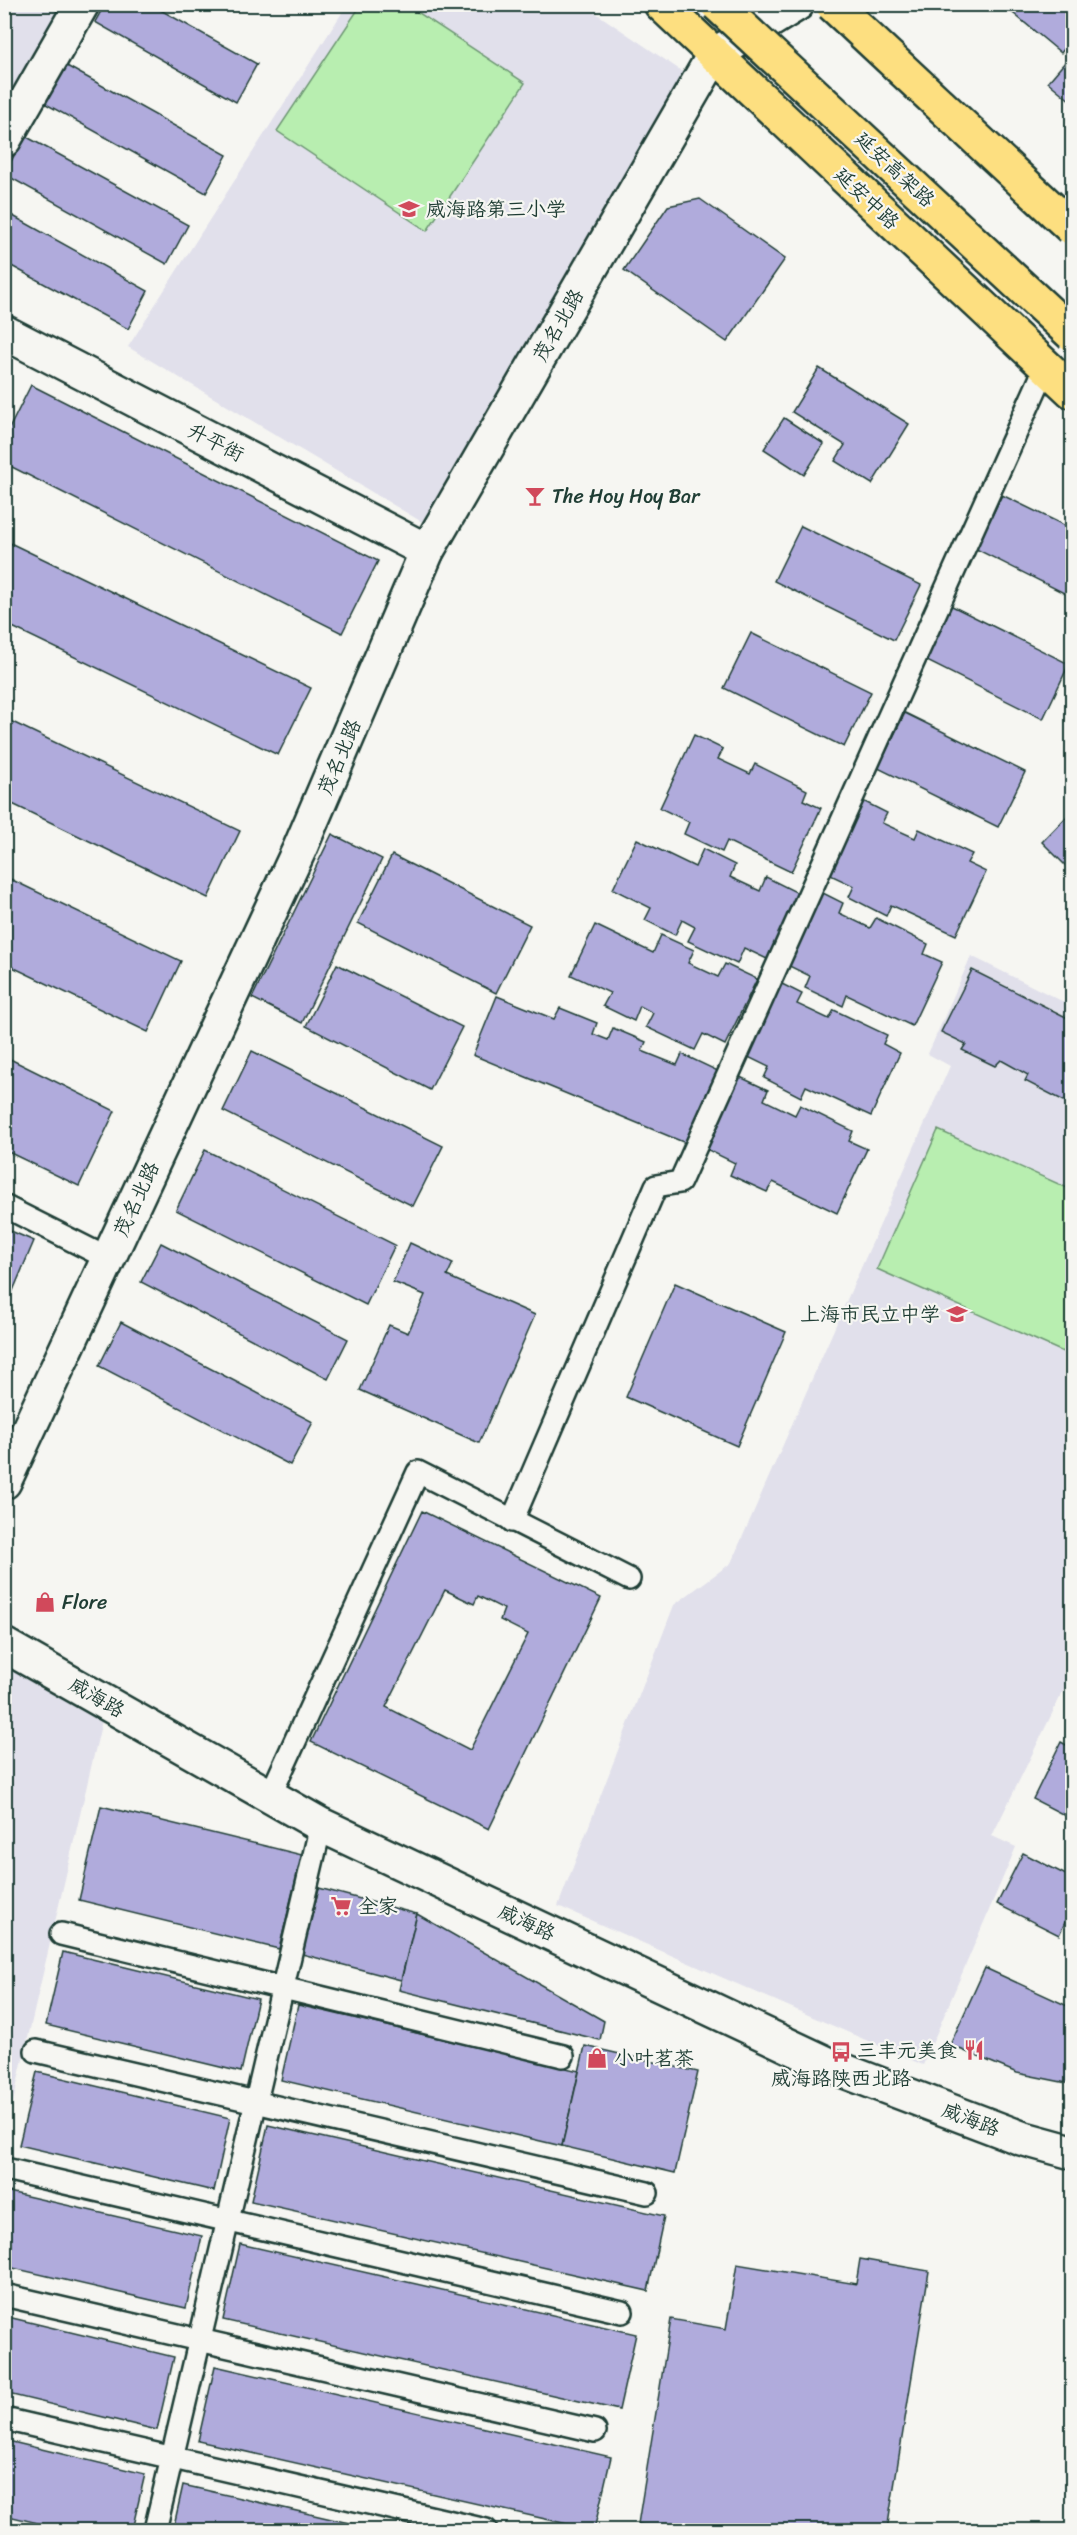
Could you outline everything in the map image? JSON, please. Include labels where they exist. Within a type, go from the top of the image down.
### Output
[{"type":"main road","name":"延安中路","points":[[661,4],[1072,391]]},
{"type":"main road","name":"延安高架路","points":[[717,4],[1072,334]]},
{"type":"main road","points":[[820,4],[1072,209]]},
{"type":"main road","points":[[820,4],[1072,236]]},
{"type":"main road","points":[[832,4],[1072,228]]},
{"type":"street","points":[[4,141],[82,4]]},
{"type":"street","points":[[714,55],[797,4]]},
{"type":"street","name":"茂名北路","points":[[4,1482],[300,848],[427,551],[714,55]]},
{"type":"street","name":"升平街","points":[[4,332],[427,551]]},
{"type":"street","name":"威海路","points":[[4,1644],[321,1825],[834,2067],[1021,2138],[1072,2151]]},
{"type":"lane","points":[[512,1521],[656,1186],[680,1182],[1046,366]]},
{"type":"lane","points":[[4,1206],[108,1259]]},
{"type":"lane","points":[[270,1796],[418,1472],[628,1579]]},
{"type":"lane","points":[[155,2530],[321,1825]]},
{"type":"lane","points":[[61,1934],[563,2056]]},
{"type":"lane","points":[[36,2051],[647,2193]]},
{"type":"lane","points":[[4,2169],[622,2312]]},
{"type":"lane","points":[[4,2295],[595,2431]]},
{"type":"lane","points":[[4,2420],[486,2530]]},
{"type":"shaded area","points":[[5,5],[63,5],[5,106]]},
{"type":"shaded area","name":"威海路第三小学","points":[[347,5],[584,5],[683,72],[422,522],[128,347]]},
{"type":"shaded area","name":"上海市民立中学","points":[[971,956],[1072,1006],[1072,1673],[992,1836],[1016,1847],[923,2065],[558,1906],[674,1605],[731,1563],[950,1066],[928,1054]]},
{"type":"shaded area","points":[[5,1658],[104,1712],[5,2136]]},
{"type":"green space","points":[[361,5],[407,5],[525,83],[427,231],[277,131]]},
{"type":"green space","points":[[938,1130],[1072,1190],[1072,1356],[877,1269]]},
{"type":"building","points":[[105,4],[150,4],[257,64],[236,102],[95,22]]},
{"type":"building","points":[[1002,4],[1072,4],[1072,39],[1061,53]]},
{"type":"building","points":[[1072,54],[1072,102],[1048,82]]},
{"type":"building","points":[[65,65],[227,155],[206,193],[44,103]]},
{"type":"building","points":[[25,136],[188,225],[167,264],[4,174]]},
{"type":"building","points":[[700,199],[785,259],[727,342],[624,270],[668,206]]},
{"type":"building","points":[[4,211],[148,291],[128,329],[4,262]]},
{"type":"building","points":[[819,368],[909,424],[872,484],[835,461],[845,445],[792,412]]},
{"type":"building","points":[[31,385],[378,561],[342,633],[4,463],[4,439]]},
{"type":"building","points":[[784,418],[824,444],[804,475],[764,449]]},
{"type":"building","points":[[1002,495],[1072,529],[1072,597],[976,549]]},
{"type":"building","points":[[801,526],[921,585],[894,640],[774,581]]},
{"type":"building","points":[[4,540],[311,688],[278,755],[4,623]]},
{"type":"building","points":[[950,605],[1069,664],[1043,719],[923,659]]},
{"type":"building","points":[[751,633],[871,692],[844,747],[724,688]]},
{"type":"building","points":[[905,713],[1025,772],[998,827],[878,768]]},
{"type":"building","points":[[4,718],[240,831],[208,898],[4,800]]},
{"type":"building","points":[[694,735],[723,749],[718,759],[750,774],[755,764],[807,790],[803,800],[821,808],[791,872],[727,841],[722,852],[684,834],[689,822],[660,808]]},
{"type":"building","points":[[859,799],[887,813],[882,823],[915,838],[919,829],[972,854],[967,863],[986,872],[956,935],[891,905],[886,916],[849,897],[854,886],[824,872]]},
{"type":"building","points":[[1072,811],[1072,872],[1042,842]]},
{"type":"building","points":[[332,834],[382,859],[302,1023],[252,998]]},
{"type":"building","points":[[637,839],[695,867],[703,849],[735,865],[730,877],[760,891],[766,877],[798,893],[767,959],[744,948],[737,964],[688,941],[695,927],[682,920],[675,935],[645,920],[651,908],[613,889]]},
{"type":"building","points":[[392,855],[530,925],[496,993],[358,923]]},
{"type":"building","points":[[4,876],[181,961],[148,1032],[4,963]]},
{"type":"building","points":[[815,889],[843,903],[839,913],[870,928],[876,918],[928,944],[924,954],[942,962],[912,1026],[847,995],[843,1006],[805,988],[810,976],[781,962]]},
{"type":"building","points":[[595,925],[653,953],[661,935],[694,950],[688,963],[718,977],[725,964],[757,979],[725,1045],[703,1034],[695,1050],[646,1027],[653,1013],[640,1006],[634,1021],[603,1006],[610,993],[571,975]]},
{"type":"building","points":[[337,964],[462,1027],[430,1090],[306,1026]]},
{"type":"building","points":[[972,970],[1072,1020],[1072,1105],[1025,1081],[1028,1075],[1001,1060],[995,1066],[962,1050],[966,1044],[941,1032]]},
{"type":"building","points":[[774,980],[802,994],[797,1004],[829,1019],[834,1010],[887,1035],[883,1044],[900,1053],[871,1116],[806,1086],[801,1097],[764,1078],[769,1067],[740,1053]]},
{"type":"building","points":[[497,996],[554,1019],[560,1008],[597,1023],[593,1034],[608,1040],[613,1028],[646,1042],[642,1051],[677,1065],[682,1054],[718,1071],[688,1144],[473,1055]]},
{"type":"building","points":[[252,1051],[443,1146],[413,1206],[223,1111]]},
{"type":"building","points":[[4,1056],[115,1111],[79,1186],[4,1150]]},
{"type":"building","points":[[740,1077],[768,1090],[764,1100],[795,1115],[800,1105],[853,1131],[849,1141],[867,1149],[837,1213],[773,1182],[767,1192],[730,1175],[735,1163],[706,1149]]},
{"type":"building","points":[[205,1150],[395,1245],[366,1305],[176,1210]]},
{"type":"building","points":[[4,1228],[34,1241],[4,1312]]},
{"type":"building","points":[[161,1243],[348,1339],[328,1379],[141,1282]]},
{"type":"building","points":[[410,1243],[453,1263],[447,1276],[535,1315],[479,1443],[360,1390],[389,1325],[408,1333],[425,1295],[393,1282]]},
{"type":"building","points":[[675,1283],[786,1332],[737,1446],[626,1397]]},
{"type":"building","points":[[121,1322],[313,1422],[290,1465],[99,1366]]},
{"type":"building","points":[[422,1511],[601,1598],[489,1829],[311,1742]],"holes":[[[445,1590],[474,1604],[478,1596],[504,1609],[500,1620],[528,1634],[470,1750],[386,1707]]]},
{"type":"building","points":[[1061,1742],[1072,1748],[1072,1819],[1033,1799]]},
{"type":"building","points":[[101,1806],[302,1855],[279,1949],[79,1900]]},
{"type":"building","points":[[1023,1853],[1072,1878],[1072,1908],[1059,1935],[997,1904]]},
{"type":"building","points":[[319,1888],[417,1914],[401,1980],[302,1954]]},
{"type":"building","points":[[417,1914],[604,2021],[600,2040],[399,1990]]},
{"type":"building","points":[[63,1952],[258,1999],[241,2072],[46,2025]]},
{"type":"building","points":[[985,1968],[1072,2008],[1072,2084],[1017,2073],[950,2045]]},
{"type":"building","points":[[298,2005],[579,2071],[562,2146],[281,2080]]},
{"type":"building","points":[[585,2046],[698,2072],[675,2173],[562,2146]]},
{"type":"building","points":[[37,2072],[230,2118],[214,2191],[19,2145]]},
{"type":"building","points":[[268,2125],[664,2216],[648,2291],[251,2201]]},
{"type":"building","points":[[9,2192],[202,2236],[186,2308],[4,2266],[4,2211]]},
{"type":"building","points":[[240,2244],[636,2334],[619,2410],[223,2320]]},
{"type":"building","points":[[860,2259],[929,2271],[887,2530],[677,2530],[638,2524],[671,2319],[726,2329],[737,2264],[856,2284]]},
{"type":"building","points":[[4,2316],[174,2357],[157,2430],[4,2393]]},
{"type":"building","points":[[215,2366],[611,2457],[594,2530],[198,2441]]},
{"type":"building","points":[[4,2440],[145,2474],[132,2530],[67,2530],[4,2515]]},
{"type":"building","points":[[183,2485],[371,2528],[371,2530],[173,2530]]},
{"type":"place","name":"威海路第三小学","points":[[409,209]]},
{"type":"place","name":"The Hoy Hoy Bar","points":[[535,496]]},
{"type":"place","name":"上海市民立中学","points":[[957,1314]]},
{"type":"place","name":"Flore","points":[[45,1602]]},
{"type":"place","name":"全家","points":[[341,1906]]},
{"type":"place","name":"三丰元美食","points":[[974,2050]]},
{"type":"place","name":"威海路陕西北路","points":[[841,2052]]},
{"type":"place","name":"小叶茗茶","points":[[597,2058]]}]
